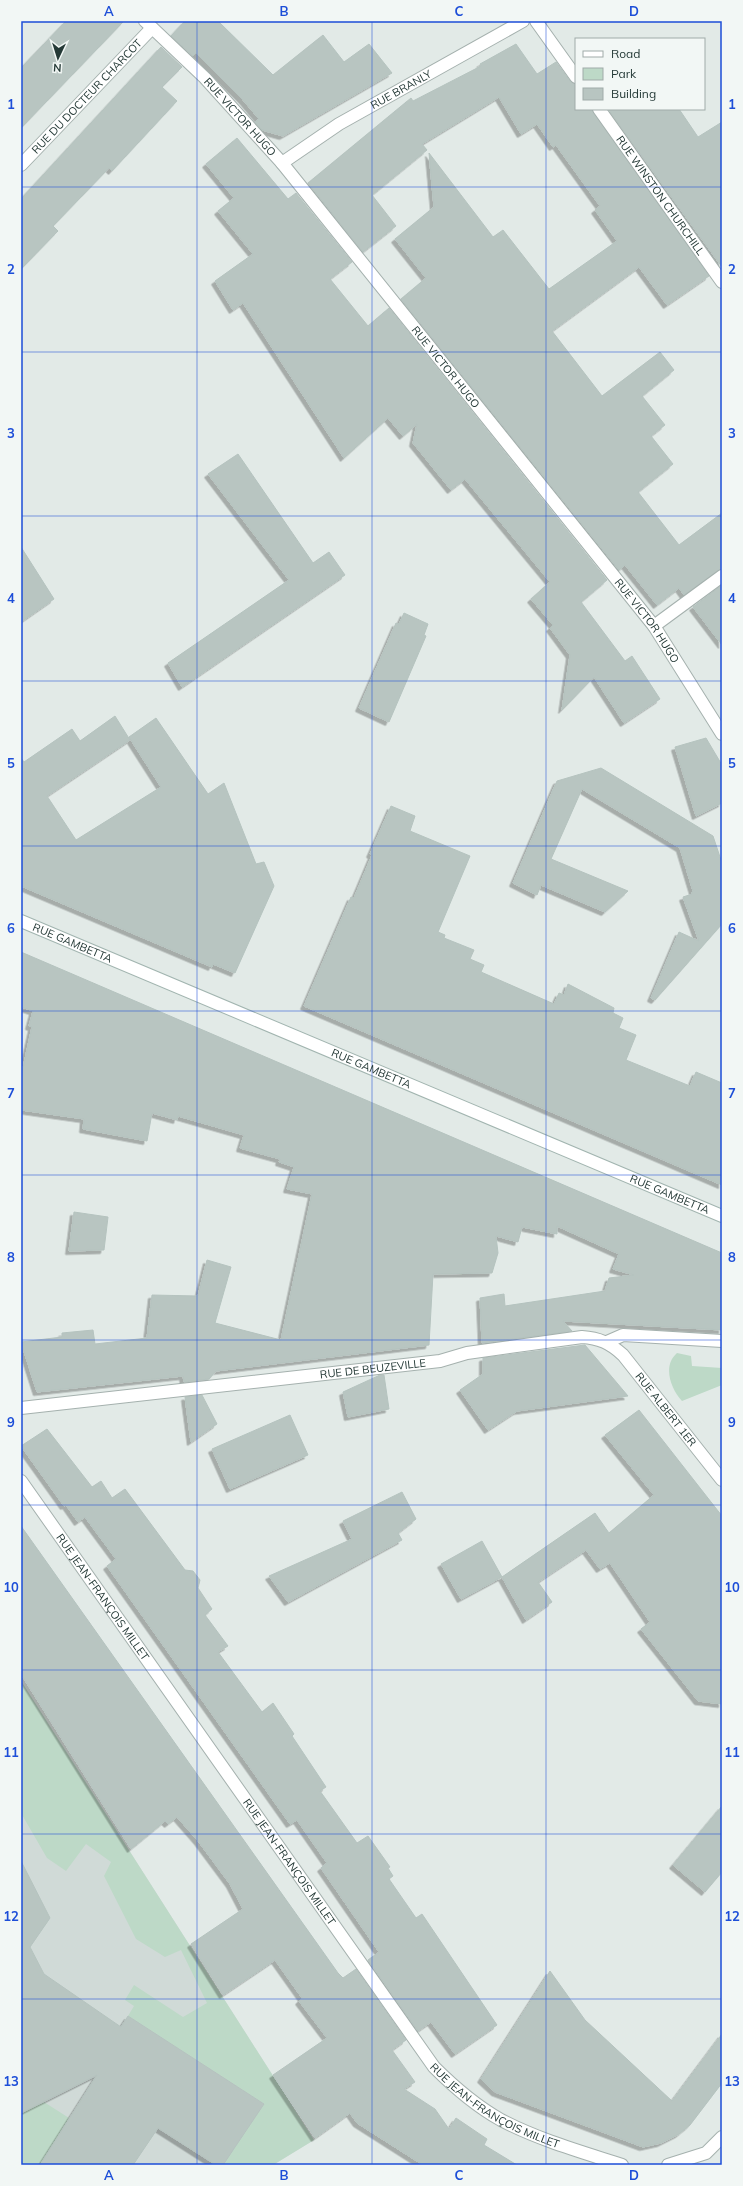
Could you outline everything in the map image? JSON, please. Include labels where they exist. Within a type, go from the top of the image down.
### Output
[{"type":"street","name":"RUE BRANLY","points":[[282,163],[339,124],[523,21]]},
{"type":"street","points":[[536,21],[575,76]]},
{"type":"street","name":"RUE VICTOR HUGO","points":[[148,24],[205,78],[282,163],[654,626],[722,734]]},
{"type":"street","name":"RUE DU DOCTEUR CHARCOT","points":[[21,165],[148,24]]},
{"type":"street","name":"RUE WINSTON CHURCHILL","points":[[600,110],[722,282]]},
{"type":"street","points":[[654,626],[722,576]]},
{"type":"street","name":"RUE GAMBETTA","points":[[21,922],[722,1216]]},
{"type":"street","points":[[608,1342],[623,1335],[722,1341]]},
{"type":"street","name":"RUE DE BEUZEVILLE","points":[[21,1408],[440,1361],[466,1353],[582,1337],[594,1338],[608,1342]]},
{"type":"street","name":"RUE ALBERT 1ER","points":[[608,1342],[623,1355],[722,1480]]},
{"type":"street","name":"RUE JEAN-FRANÇOIS MILLET","points":[[21,1481],[434,2067],[455,2088],[502,2120],[530,2132],[622,2165]]},
{"type":"street","points":[[668,2165],[706,2153],[722,2137]]},
{"type":"shaded area","points":[[21,1681],[314,2140],[273,2165],[21,2165]]},
{"type":"green space","points":[[677,1353],[691,1356],[692,1366],[722,1368],[722,1385],[682,1401],[674,1390],[669,1371],[672,1358]]},
{"type":"green space","points":[[21,1681],[314,2140],[273,2165],[223,2165],[264,2104],[128,2016],[134,2006],[125,2000],[134,1985],[183,2017],[207,2003],[181,1950],[165,1957],[136,1939],[104,1876],[111,1862],[86,1844],[66,1871],[47,1858],[21,1813]]},
{"type":"green space","points":[[44,2102],[69,2118],[40,2165],[21,2165],[21,2113]]},
{"type":"building","points":[[66,21],[124,21],[21,128],[21,68]]},
{"type":"building","points":[[185,21],[218,21],[273,75],[323,35],[344,62],[369,44],[392,73],[283,136],[262,130],[255,122],[259,119],[243,100],[196,53],[193,56],[171,36]]},
{"type":"building","points":[[516,44],[537,74],[556,62],[570,81],[575,84],[575,110],[593,110],[709,276],[667,305],[639,267],[552,331],[602,396],[660,352],[674,370],[642,396],[665,425],[651,436],[673,464],[638,492],[679,545],[722,513],[722,569],[684,595],[679,588],[657,605],[625,565],[619,570],[401,299],[426,278],[395,239],[434,207],[429,153],[493,237],[503,230],[549,289],[617,241],[595,210],[600,206],[556,145],[553,147],[537,124],[521,134],[499,97],[422,144],[427,150],[372,195],[396,226],[363,252],[308,183],[411,98],[413,101],[481,66],[480,64]]},
{"type":"building","points":[[161,47],[182,67],[162,87],[177,101],[112,171],[109,168],[53,226],[58,231],[21,269],[21,199]]},
{"type":"building","points":[[609,110],[680,110],[698,137],[722,122],[722,267]]},
{"type":"building","points":[[237,138],[288,199],[296,193],[352,262],[330,279],[368,326],[389,308],[607,580],[581,602],[625,661],[632,656],[660,699],[624,723],[594,677],[562,710],[570,655],[550,628],[553,625],[531,599],[550,582],[465,479],[451,490],[413,443],[417,424],[403,436],[388,418],[344,458],[243,303],[233,310],[215,281],[253,254],[218,211],[234,198],[206,164]]},
{"type":"building","points":[[238,454],[313,563],[329,552],[345,575],[182,687],[168,663],[289,580],[208,474]]},
{"type":"building","points":[[21,547],[54,599],[21,622]]},
{"type":"building","points":[[722,585],[722,645],[693,607]]},
{"type":"building","points":[[404,613],[428,624],[424,635],[426,636],[389,722],[359,708],[396,623],[399,624]]},
{"type":"building","points":[[115,716],[130,740],[47,796],[76,840],[161,787],[129,737],[156,718],[208,794],[224,783],[256,864],[264,862],[274,886],[235,973],[213,964],[212,967],[21,886],[21,758],[24,762],[72,729],[80,741]]},
{"type":"building","points":[[706,738],[722,765],[722,803],[696,816],[675,747]]},
{"type":"building","points":[[601,768],[713,836],[722,863],[722,924],[655,1000],[651,998],[679,932],[699,941],[683,897],[692,894],[693,891],[680,848],[582,789],[551,859],[628,891],[605,912],[541,885],[537,895],[513,883],[557,781]]},
{"type":"building","points":[[391,806],[415,816],[410,831],[470,856],[438,932],[445,935],[444,938],[474,950],[470,959],[484,965],[481,972],[554,1004],[559,993],[564,995],[568,984],[614,1008],[613,1013],[623,1018],[619,1028],[636,1035],[626,1060],[690,1086],[696,1072],[722,1083],[722,1185],[304,1006],[351,897],[354,898],[372,855],[370,854]]},
{"type":"building","points":[[21,952],[722,1253],[722,1330],[563,1321],[572,1331],[482,1343],[480,1298],[504,1294],[505,1306],[605,1291],[609,1278],[634,1275],[613,1269],[619,1254],[557,1226],[557,1234],[522,1227],[518,1242],[496,1236],[498,1253],[492,1273],[433,1274],[429,1345],[216,1371],[209,1379],[184,1382],[183,1376],[37,1392],[21,1342],[62,1337],[62,1333],[93,1330],[95,1344],[147,1338],[152,1295],[198,1296],[207,1260],[231,1267],[215,1323],[281,1340],[312,1194],[287,1189],[294,1167],[279,1162],[280,1159],[240,1148],[244,1135],[178,1116],[177,1120],[152,1113],[147,1141],[83,1129],[84,1119],[21,1110],[21,1077],[32,1027],[29,1026],[33,1011],[21,1007]]},
{"type":"building","points":[[74,1212],[108,1217],[104,1250],[69,1251]]},
{"type":"building","points":[[585,1345],[628,1396],[517,1411],[488,1430],[460,1390],[483,1374],[483,1358]]},
{"type":"building","points":[[380,1375],[384,1375],[389,1409],[348,1417],[343,1392]]},
{"type":"building","points":[[202,1395],[217,1424],[191,1442],[185,1397]]},
{"type":"building","points":[[639,1410],[722,1516],[722,1704],[698,1701],[641,1629],[650,1622],[610,1563],[600,1569],[586,1550],[538,1582],[552,1602],[526,1620],[502,1577],[595,1513],[609,1533],[654,1495],[605,1435]]},
{"type":"building","points":[[290,1415],[308,1455],[230,1489],[212,1449]]},
{"type":"building","points":[[47,1429],[92,1487],[101,1481],[112,1498],[125,1489],[185,1570],[193,1571],[200,1580],[198,1588],[212,1609],[205,1615],[228,1646],[218,1652],[262,1712],[273,1703],[294,1734],[292,1736],[326,1787],[320,1791],[357,1843],[368,1836],[390,1867],[388,1868],[393,1876],[389,1879],[416,1918],[422,1914],[497,2025],[455,2054],[431,2022],[418,2031],[368,1960],[379,1952],[321,1868],[327,1863],[297,1820],[290,1824],[107,1566],[116,1559],[85,1517],[78,1522],[66,1505],[64,1506],[21,1446]]},
{"type":"building","points":[[402,1492],[416,1519],[398,1533],[402,1540],[288,1602],[269,1576],[352,1539],[343,1521]]},
{"type":"building","points":[[21,1526],[338,1973],[343,1978],[356,1969],[406,2040],[392,2050],[415,2082],[404,2089],[435,2109],[449,2129],[456,2118],[487,2139],[484,2145],[517,2165],[423,2165],[357,2123],[350,2113],[315,2138],[273,2075],[327,2038],[299,2001],[302,1998],[275,1960],[223,1995],[191,1944],[243,1909],[230,1884],[198,1841],[177,1817],[168,1824],[165,1821],[131,1849],[21,1674]]},
{"type":"building","points":[[482,1541],[502,1577],[461,1599],[441,1564]]},
{"type":"building","points":[[722,1806],[722,1872],[705,1892],[673,1865]]},
{"type":"building","points":[[21,1861],[50,1918],[30,1947],[44,1974],[121,2027],[128,2016],[264,2104],[223,2165],[216,2165],[158,2128],[133,2165],[40,2165],[97,2075],[21,2113]]},
{"type":"building","points":[[550,1971],[585,2020],[672,2101],[722,2034],[722,2083],[690,2125],[679,2134],[661,2143],[643,2147],[495,2092],[481,2079]]}]
